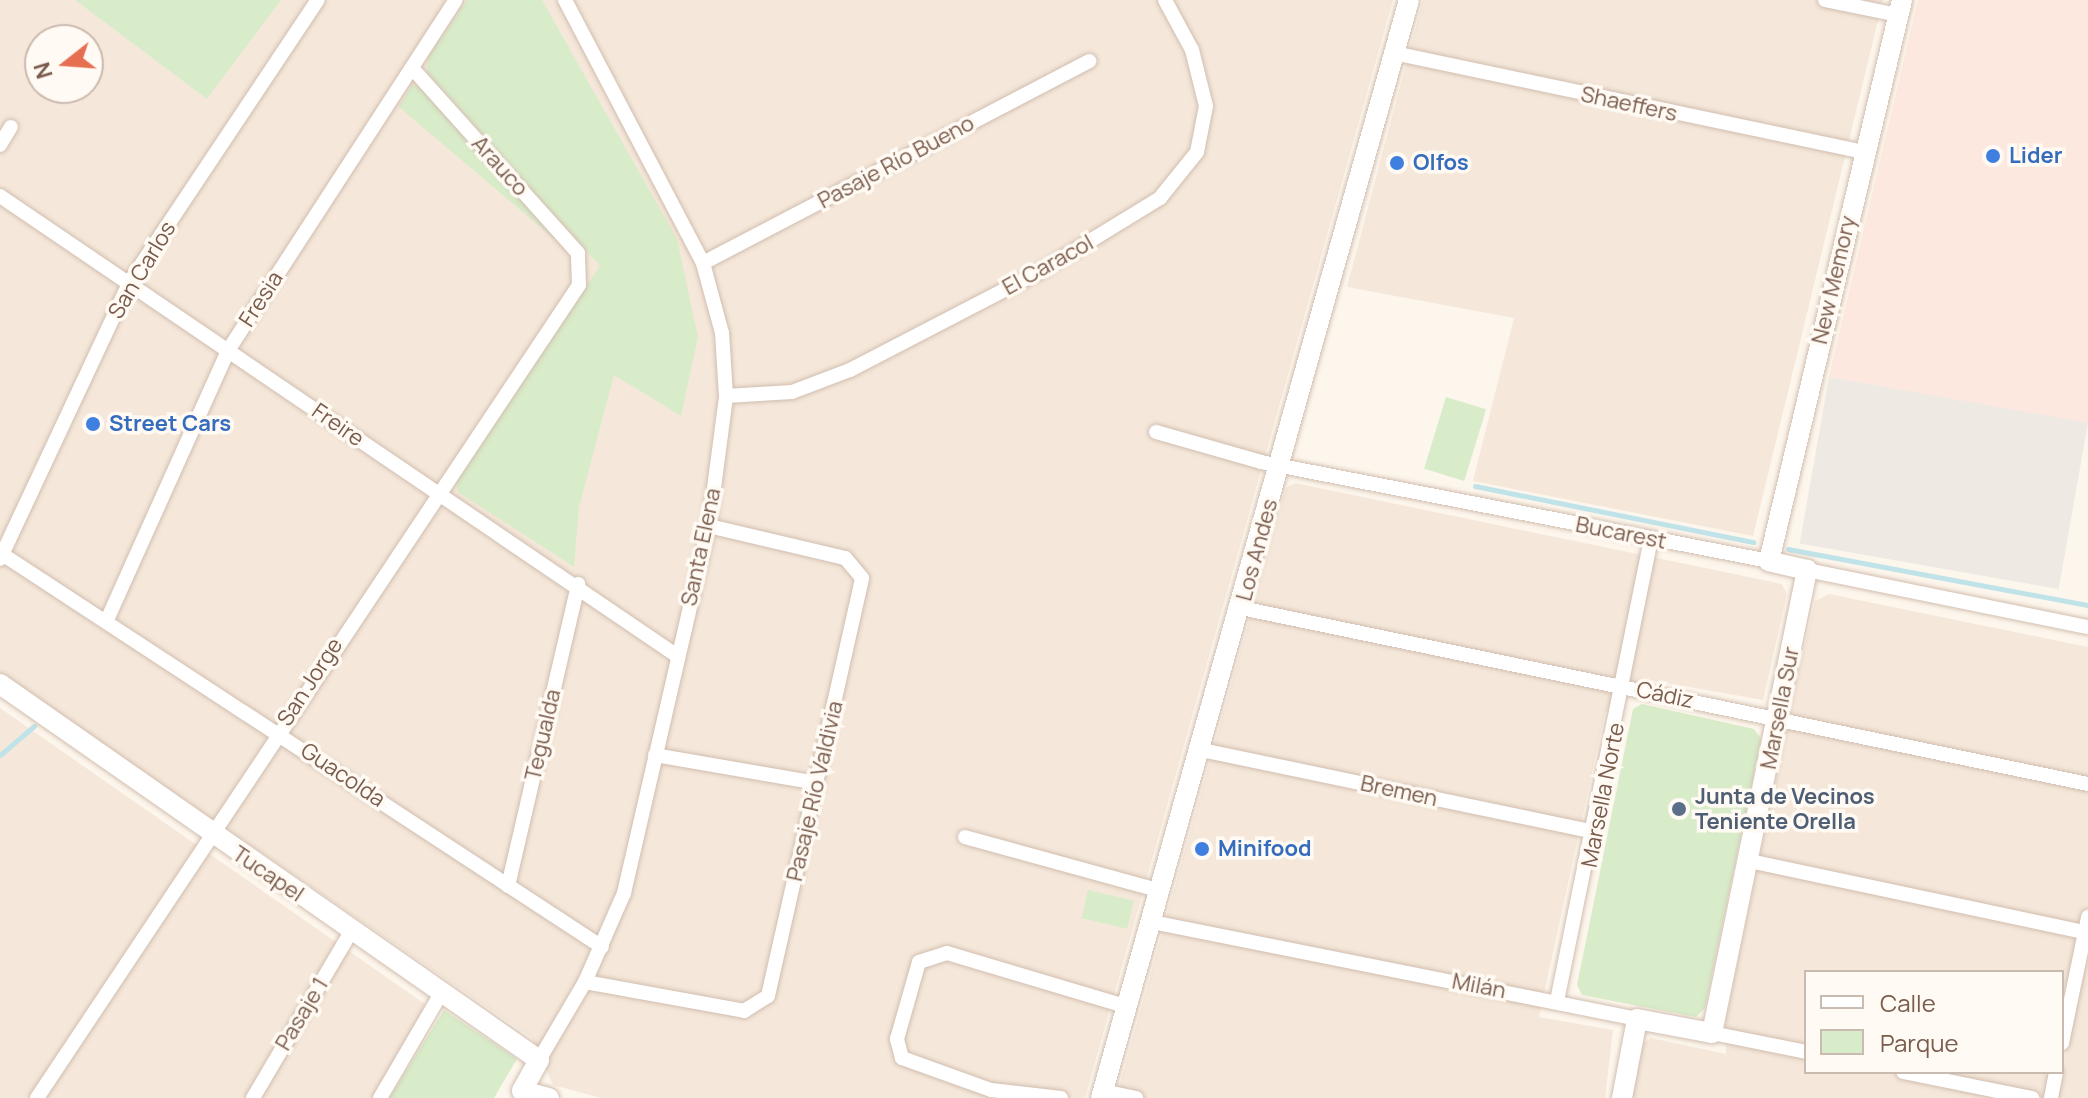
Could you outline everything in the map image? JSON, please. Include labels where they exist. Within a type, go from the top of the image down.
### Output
[{"type":"street","name":"San Carlos","points":[[1,556],[129,283],[318,0]]},
{"type":"street","name":"Fresia","points":[[107,620],[229,349],[456,0]]},
{"type":"street","name":"Santa Elena","points":[[520,1094],[585,982],[624,893],[676,655],[709,526],[726,396],[722,333],[703,263],[565,0]]},
{"type":"street","name":"El Caracol","points":[[726,396],[792,392],[850,370],[1041,271],[1160,198],[1197,152],[1206,106],[1192,50],[1165,0]]},
{"type":"street","name":"Los Andes","points":[[1102,1095],[1202,750],[1409,0]]},
{"type":"street","points":[[1825,0],[1900,8]]},
{"type":"street","name":"New Memory","points":[[1769,561],[1900,8]]},
{"type":"street","name":"Shaeffers","points":[[1394,53],[1864,152]]},
{"type":"street","name":"Pasaje Río Bueno","points":[[703,263],[1089,61]]},
{"type":"street","name":"Arauco","points":[[412,68],[578,253],[583,268]]},
{"type":"street","points":[[0,145],[11,127]]},
{"type":"street","name":"Freire","points":[[0,196],[229,349],[435,493],[578,584],[676,655]]},
{"type":"street","name":"San Jorge","points":[[37,1098],[435,493],[579,285],[583,268]]},
{"type":"street","name":"Bucarest","points":[[1156,432],[1280,462],[1651,540],[1769,561],[2088,627]]},
{"type":"street","name":"Pasaje Río Valdivia","points":[[585,982],[757,1009],[768,996],[863,588],[859,569],[845,558],[709,526]]},
{"type":"street","name":"Marsella Norte","points":[[1557,1001],[1595,832],[1651,540]]},
{"type":"street","name":"Guacolda","points":[[1,556],[107,620],[602,947]]},
{"type":"street","name":"Marsella Sur","points":[[1712,1033],[1750,861],[1807,570]]},
{"type":"street","name":"Tegualda","points":[[508,886],[578,584]]},
{"type":"street","name":"Cádiz","points":[[1241,608],[2088,784]]},
{"type":"street","name":"Tucapel","points":[[0,684],[211,835],[539,1060]]},
{"type":"street","name":"Bremen","points":[[1202,750],[1595,832]]},
{"type":"street","points":[[655,755],[817,783]]},
{"type":"street","points":[[965,837],[1161,891]]},
{"type":"street","points":[[1750,861],[2086,924],[2064,1033]]},
{"type":"street","name":"Milán","points":[[1152,922],[1804,1052]]},
{"type":"street","name":"Pasaje 1","points":[[253,1098],[352,930]]},
{"type":"street","points":[[1061,1098],[991,1090],[899,1053],[919,962],[931,953],[1128,1007]]},
{"type":"street","points":[[380,1098],[442,992]]},
{"type":"street","points":[[1622,1098],[1637,1019]]},
{"type":"street","points":[[1913,1074],[2032,1098]]},
{"type":"street","points":[[2051,1098],[2056,1074]]},
{"type":"street","points":[[520,1094],[549,1098]]},
{"type":"street","points":[[1102,1095],[1136,1098]]},
{"type":"shaded area","points":[[0,0],[1393,0],[1085,1098],[601,1098],[553,1085],[532,1038],[0,673]]},
{"type":"shaded area","points":[[1423,0],[1883,0],[1753,536],[1473,481],[1514,318],[1347,287]]},
{"type":"shaded area","name":"Lider","points":[[1918,0],[2088,0],[2088,425],[1829,377]]},
{"type":"shaded area","points":[[1829,377],[2088,423],[2059,589],[1800,543]]},
{"type":"shaded area","points":[[1295,483],[1782,584],[1787,594],[1763,700],[1644,679],[1605,713],[1539,1017],[1613,1030],[1605,1098],[1116,1098],[1286,488]]},
{"type":"shaded area","points":[[1829,594],[2088,647],[2088,1098],[1632,1098],[1643,1043],[1651,1038],[1726,1054],[1726,1019],[1815,601]]},
{"type":"shaded area","points":[[0,708],[425,1004],[389,1098],[0,1098]]},
{"type":"green space","points":[[75,0],[281,0],[207,99]]},
{"type":"green space","points":[[467,0],[542,0],[677,239],[698,337],[681,416],[614,375],[579,507],[574,567],[458,492],[455,478],[600,266],[427,72],[428,57]]},
{"type":"green space","points":[[412,85],[423,88],[577,258],[399,107]]},
{"type":"green space","points":[[1446,397],[1486,409],[1464,481],[1424,469]]},
{"type":"green space","points":[[1642,704],[1754,729],[1761,739],[1705,1008],[1696,1017],[1582,995],[1577,985],[1633,709]]},
{"type":"green space","points":[[1088,890],[1134,901],[1127,929],[1081,918]]},
{"type":"green space","points":[[444,1010],[517,1059],[494,1098],[389,1098]]},
{"type":"waterway","points":[[1475,486],[1753,542]]},
{"type":"waterway","points":[[1788,549],[2088,605]]},
{"type":"waterway","points":[[0,755],[34,726]]},
{"type":"place","name":"Lider","points":[[1993,156]]},
{"type":"place","name":"Olfos","points":[[1397,163]]},
{"type":"place","name":"Street Cars","points":[[93,424]]},
{"type":"place","name":"Junta de Vecinos Teniente Orella","points":[[1679,809]]},
{"type":"place","name":"Minifood","points":[[1202,849]]}]
